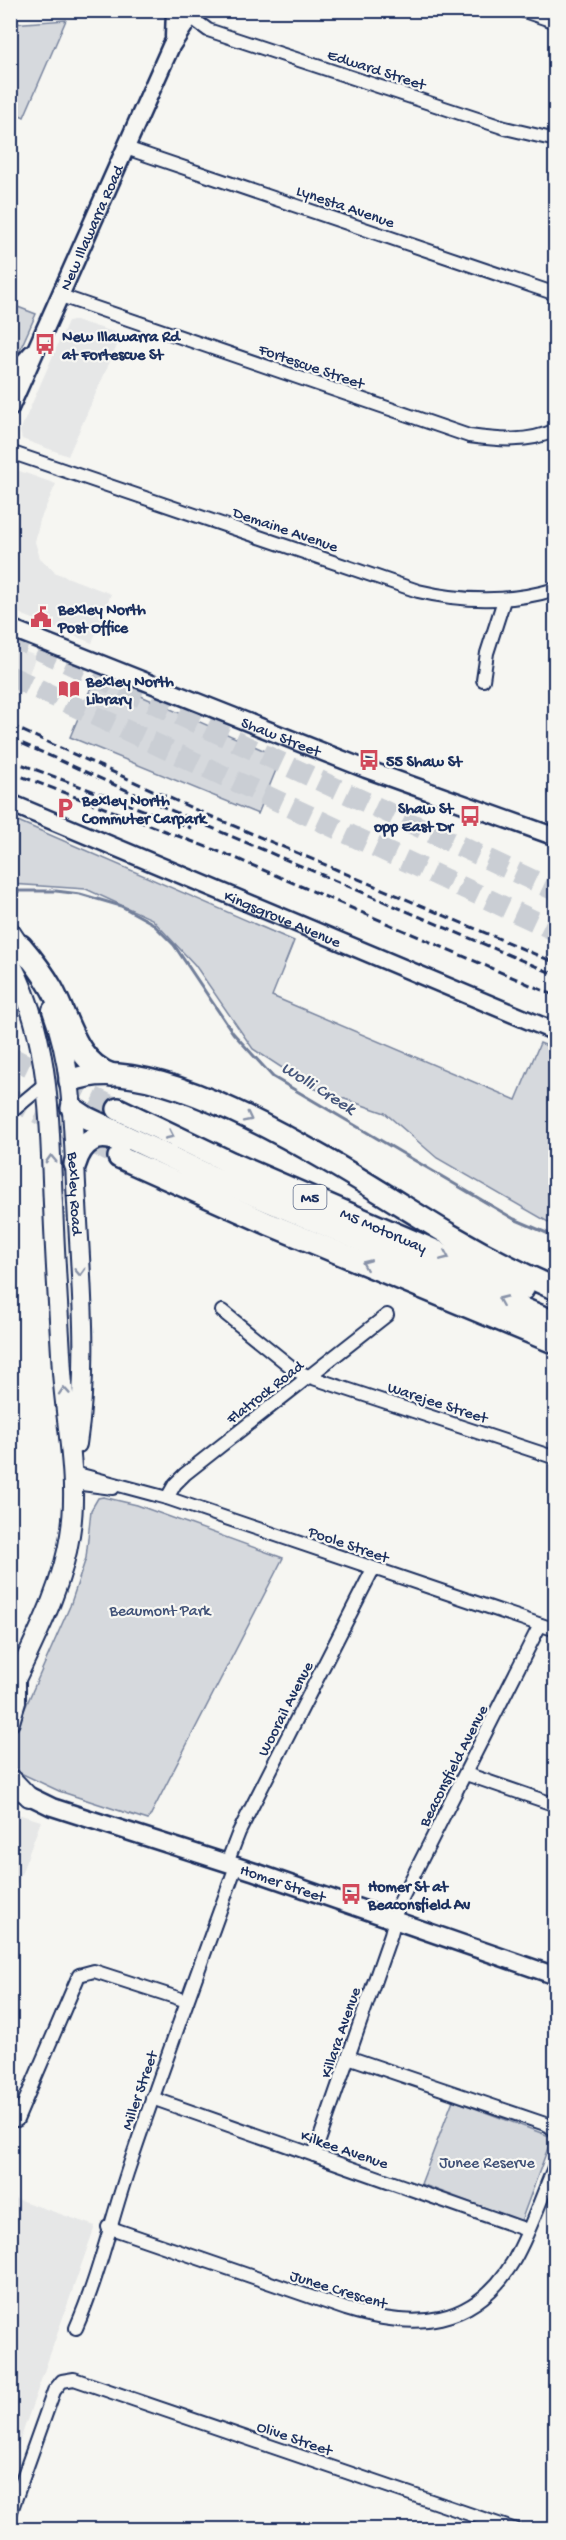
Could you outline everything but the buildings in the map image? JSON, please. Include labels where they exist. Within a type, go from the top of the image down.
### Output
[{"type":"highway","points":[[14,946],[53,990],[86,1058],[98,1070],[113,1076]]},
{"type":"highway","points":[[555,1289],[485,1255],[316,1154],[227,1107],[169,1086],[113,1076],[90,1076],[59,1096],[150,1149],[555,1323]]},
{"type":"highway","name":"M5 Motorway","points":[[118,1109],[231,1163],[555,1303]]},
{"type":"highway","points":[[75,1164],[81,1149],[95,1138],[113,1138],[133,1148],[150,1149]]},
{"type":"highway","name":"M5","points":[[119,1157],[269,1224],[555,1343]]},
{"type":"main road","name":"Bexley Road","points":[[14,946],[46,993],[59,1031],[63,1387],[74,1475]]},
{"type":"main road","name":"Bexley Road","points":[[13,1686],[55,1591],[64,1563],[70,1535],[82,1366],[75,1164],[59,1096],[14,946]]},
{"type":"main road","points":[[10,1722],[16,1702],[13,1686]]},
{"type":"main road","points":[[10,1777],[29,1797]]},
{"type":"street","points":[[521,10],[555,22]]},
{"type":"street","name":"Edward Street","points":[[185,14],[208,30],[505,128],[555,140]]},
{"type":"street","name":"New Illawarra Road","points":[[10,408],[36,344],[61,296],[185,14]]},
{"type":"street","points":[[171,46],[188,32],[208,30]]},
{"type":"street","name":"Lynesta Avenue","points":[[126,148],[555,294]]},
{"type":"street","name":"Fortescue Street","points":[[61,296],[469,436],[512,440],[534,438],[555,430]]},
{"type":"street","points":[[11,367],[24,362],[36,344]]},
{"type":"street","name":"Demaine Avenue","points":[[10,452],[418,591],[453,597],[504,600],[555,589]]},
{"type":"street","points":[[483,680],[487,653],[504,600]]},
{"type":"street","name":"Shaw Street","points":[[10,628],[366,769],[555,837]]},
{"type":"street","name":"Kingsgrove Avenue","points":[[10,803],[555,1032]]},
{"type":"street","points":[[10,1113],[59,1096]]},
{"type":"street","name":"Warejee Street","points":[[222,1311],[295,1370],[310,1377],[555,1458]]},
{"type":"street","name":"Flatrock Road","points":[[167,1498],[175,1484],[185,1474],[387,1315]]},
{"type":"street","name":"Poole Street","points":[[74,1475],[98,1478],[167,1498],[555,1630]]},
{"type":"street","name":"Woorail Avenue","points":[[231,1864],[239,1832],[373,1569]]},
{"type":"street","name":"Beaconsfield Avenue","points":[[394,1920],[398,1906],[540,1625]]},
{"type":"street","points":[[466,1774],[555,1805]]},
{"type":"street","name":"Homer Street","points":[[10,1787],[52,1807],[231,1864],[555,1976]]},
{"type":"street","name":"Miller Street","points":[[76,2328],[93,2290],[108,2227],[187,2001],[231,1864]]},
{"type":"street","name":"Killara Avenue","points":[[314,2155],[394,1920]]},
{"type":"street","points":[[17,2120],[79,1975],[93,1971],[187,2001]]},
{"type":"street","points":[[348,2057],[548,2125],[555,2131]]},
{"type":"street","name":"Kilkee Avenue","points":[[152,2098],[527,2230]]},
{"type":"street","name":"Junee Crescent","points":[[108,2227],[346,2309],[402,2323],[437,2319],[478,2299],[506,2272],[527,2230],[555,2163]]},
{"type":"street","name":"Olive Street","points":[[10,2514],[54,2391],[62,2381],[74,2379],[482,2524],[516,2529]]},
{"type":"shaded area","points":[[75,320],[117,333],[120,339],[68,456],[22,439],[20,431],[68,321]]},
{"type":"shaded area","points":[[11,468],[56,484],[40,520],[35,542],[40,558],[56,573],[111,594],[92,643],[11,610]]},
{"type":"shaded area","points":[[10,646],[36,656],[16,706],[11,703]]},
{"type":"shaded area","points":[[11,1812],[41,1821],[14,1893],[11,1892]]},
{"type":"shaded area","points":[[10,2197],[95,2226],[11,2466]]},
{"type":"green space","points":[[66,20],[24,117],[11,111],[11,24]]},
{"type":"green space","points":[[10,304],[36,314],[19,352],[11,352]]},
{"type":"green space","points":[[96,676],[281,758],[258,814],[70,737]]},
{"type":"green space","points":[[11,818],[294,941],[272,996],[516,1100],[540,1043],[555,1049],[555,1226],[437,1158],[385,1113],[313,1088],[253,1049],[195,965],[152,919],[86,889],[11,884]]},
{"type":"green space","name":"Beaumont Park","points":[[103,1497],[137,1505],[283,1558],[148,1820],[59,1791],[14,1770],[14,1733],[70,1606],[86,1558],[91,1510],[98,1498]]},
{"type":"green space","name":"Junee Reserve","points":[[453,2100],[552,2137],[521,2221],[421,2184]]},
{"type":"waterway","name":"Wolli Creek","points":[[10,891],[56,891],[80,894],[121,906],[152,923],[174,945],[233,1033],[273,1077],[514,1219],[556,1237]]},
{"type":"tunnel","points":[[10,636],[556,891]]},
{"type":"tunnel","points":[[10,676],[556,931]]},
{"type":"tunnel","points":[[10,1057],[118,1109]]},
{"type":"tunnel","points":[[10,1098],[119,1157]]},
{"type":"railway","points":[[10,725],[194,809],[556,963]]},
{"type":"railway","points":[[10,738],[184,816],[556,975]]},
{"type":"railway","points":[[10,760],[191,828]]},
{"type":"railway","points":[[10,772],[233,857],[556,996]]},
{"type":"place","name":"New Illawarra Rd at Fortescue St","points":[[45,344]]},
{"type":"place","name":"Bexley North Post Office","points":[[41,617]]},
{"type":"place","name":"Bexley North Library","points":[[69,689]]},
{"type":"place","name":"55 Shaw St","points":[[369,760]]},
{"type":"place","name":"Bexley North Commuter Carpark","points":[[65,808]]},
{"type":"place","name":"Shaw St opp East Dr","points":[[470,816]]},
{"type":"place","name":"Homer St at Beaconsfield Av","points":[[351,1894]]}]
